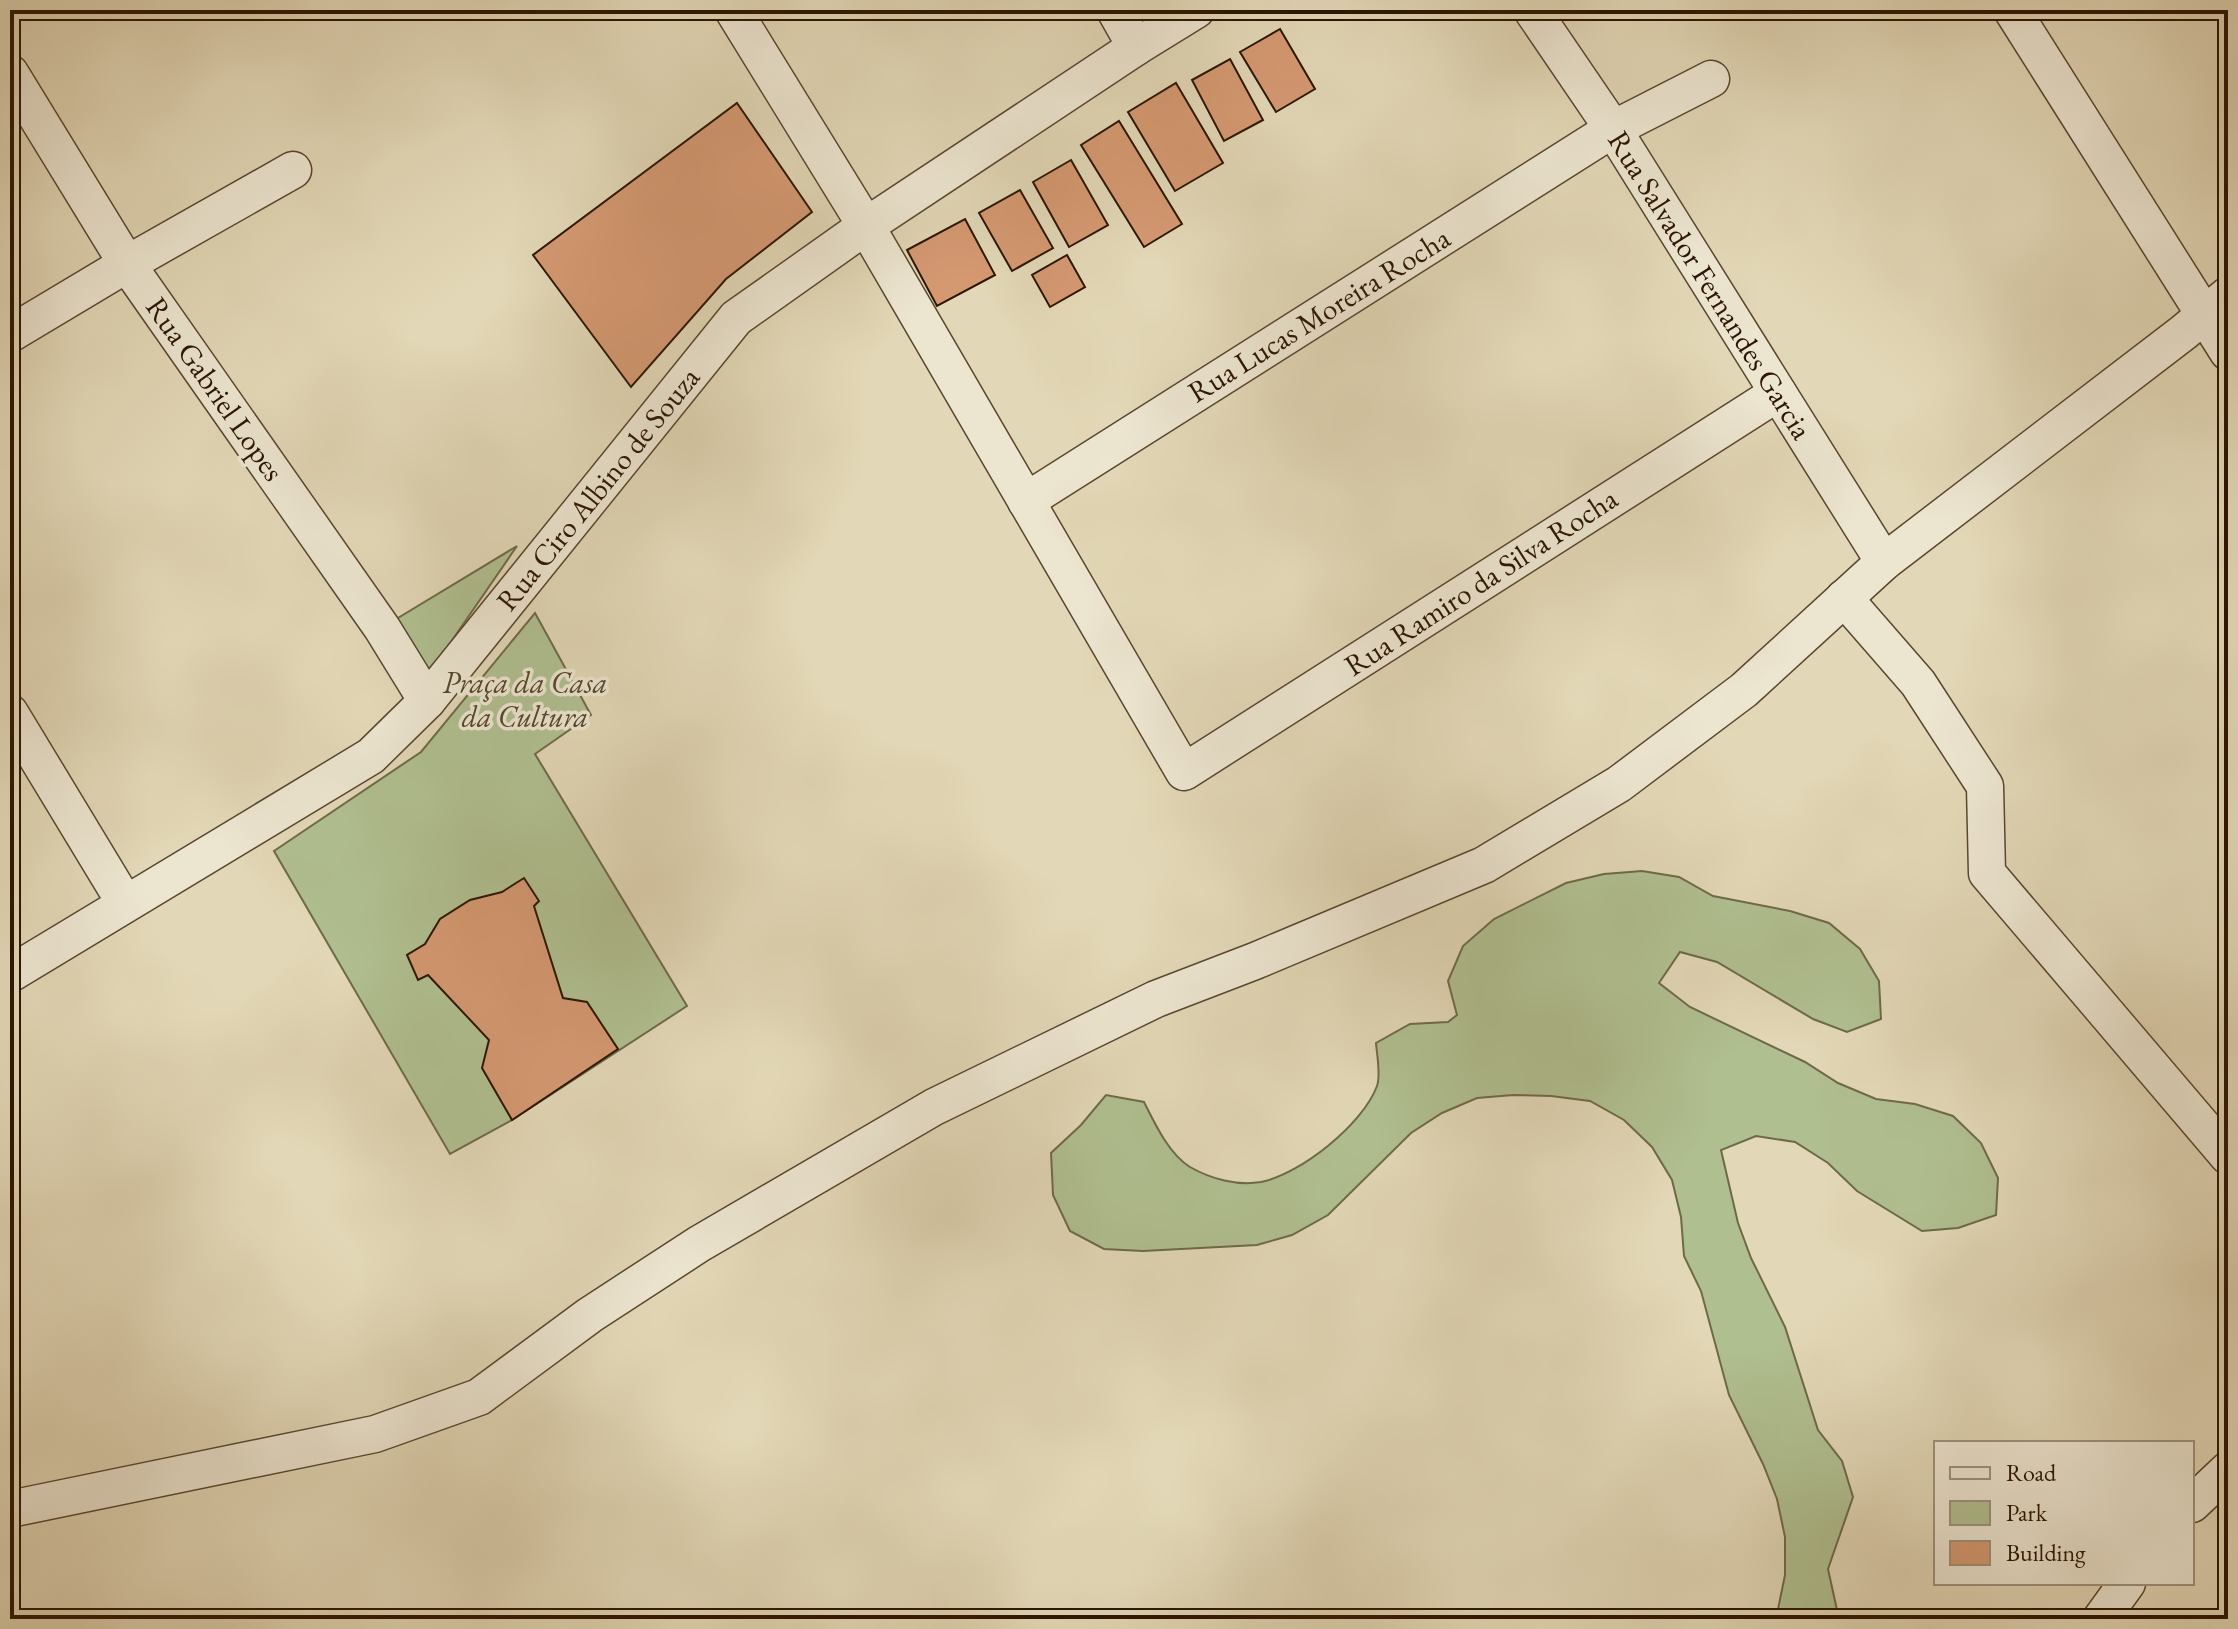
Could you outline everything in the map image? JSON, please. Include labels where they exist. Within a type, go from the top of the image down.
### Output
[{"type":"street","points":[[733,10],[866,226],[1026,501]]},
{"type":"street","points":[[1115,10],[1136,47]]},
{"type":"street","name":"Rua Ciro Albino de Souza","points":[[10,974],[371,756],[427,701],[736,318],[866,226],[1196,10]]},
{"type":"street","name":"Rua Salvador Fernandes Garcia","points":[[1532,10],[1613,129],[1884,562]]},
{"type":"street","points":[[2012,10],[2216,304],[2228,352]]},
{"type":"street","name":"Rua Gabriel Lopes","points":[[10,73],[127,264],[382,628],[427,701]]},
{"type":"street","name":"Rua Lucas Moreira Rocha","points":[[1026,501],[1613,129],[1711,79]]},
{"type":"street","points":[[10,334],[293,170]]},
{"type":"street","points":[[10,1509],[375,1434],[479,1397],[590,1315],[699,1244],[934,1107],[1156,999],[1484,865],[1619,784],[1744,690],[1884,562],[2216,304]]},
{"type":"street","name":"Rua Ramiro da Silva Rocha","points":[[1026,501],[1184,772],[1778,393]]},
{"type":"street","points":[[1844,598],[1918,683],[1985,786],[1987,873],[2228,1156]]},
{"type":"street","points":[[10,713],[125,903]]},
{"type":"street","points":[[2194,1502],[2228,1470]]},
{"type":"street","points":[[2101,1619],[2126,1585]]},
{"type":"green space","points":[[517,546],[424,681],[388,624]]},
{"type":"green space","name":"Praça da Casa da Cultura","points":[[535,613],[591,715],[535,754],[687,1006],[512,1120],[450,1154],[274,851],[421,752]]},
{"type":"green space","points":[[1642,871],[1679,877],[1713,896],[1790,911],[1829,923],[1860,949],[1879,981],[1881,1019],[1847,1032],[1813,1019],[1717,962],[1680,952],[1659,983],[1690,1007],[1805,1062],[1838,1083],[1876,1099],[1915,1104],[1953,1116],[1981,1143],[1998,1178],[1996,1215],[1958,1228],[1922,1231],[1857,1191],[1828,1163],[1795,1142],[1756,1136],[1721,1150],[1738,1223],[1751,1258],[1785,1327],[1818,1430],[1842,1461],[1853,1497],[1828,1569],[1839,1619],[1776,1619],[1785,1575],[1785,1537],[1777,1499],[1729,1395],[1701,1291],[1684,1256],[1681,1217],[1672,1180],[1652,1147],[1624,1120],[1590,1101],[1513,1095],[1477,1098],[1442,1113],[1411,1133],[1328,1215],[1292,1235],[1257,1245],[1143,1251],[1104,1249],[1070,1231],[1053,1195],[1051,1153],[1081,1125],[1106,1095],[1144,1102],[1163,1138],[1182,1161],[1207,1175],[1252,1183],[1294,1169],[1345,1131],[1370,1101],[1378,1082],[1376,1043],[1410,1024],[1448,1022],[1457,1015],[1448,981],[1463,946],[1494,919],[1566,883],[1604,874]]},
{"type":"building","points":[[1280,29],[1315,89],[1276,112],[1240,52]]},
{"type":"building","points":[[1230,59],[1263,120],[1224,141],[1192,80]]},
{"type":"building","points":[[1176,83],[1223,163],[1175,191],[1128,112]]},
{"type":"building","points":[[737,103],[812,212],[726,279],[631,387],[533,255]]},
{"type":"building","points":[[1119,121],[1182,224],[1144,247],[1081,145]]},
{"type":"building","points":[[1071,160],[1108,225],[1069,247],[1033,182]]},
{"type":"building","points":[[1020,190],[1053,248],[1012,271],[979,213]]},
{"type":"building","points":[[965,219],[995,275],[937,306],[907,250]]},
{"type":"building","points":[[1067,255],[1085,287],[1050,307],[1032,275]]},
{"type":"building","points":[[524,878],[539,901],[534,906],[563,998],[587,1002],[618,1049],[512,1120],[482,1068],[489,1040],[428,975],[418,980],[407,955],[425,944],[440,919],[470,900],[502,892]]}]
